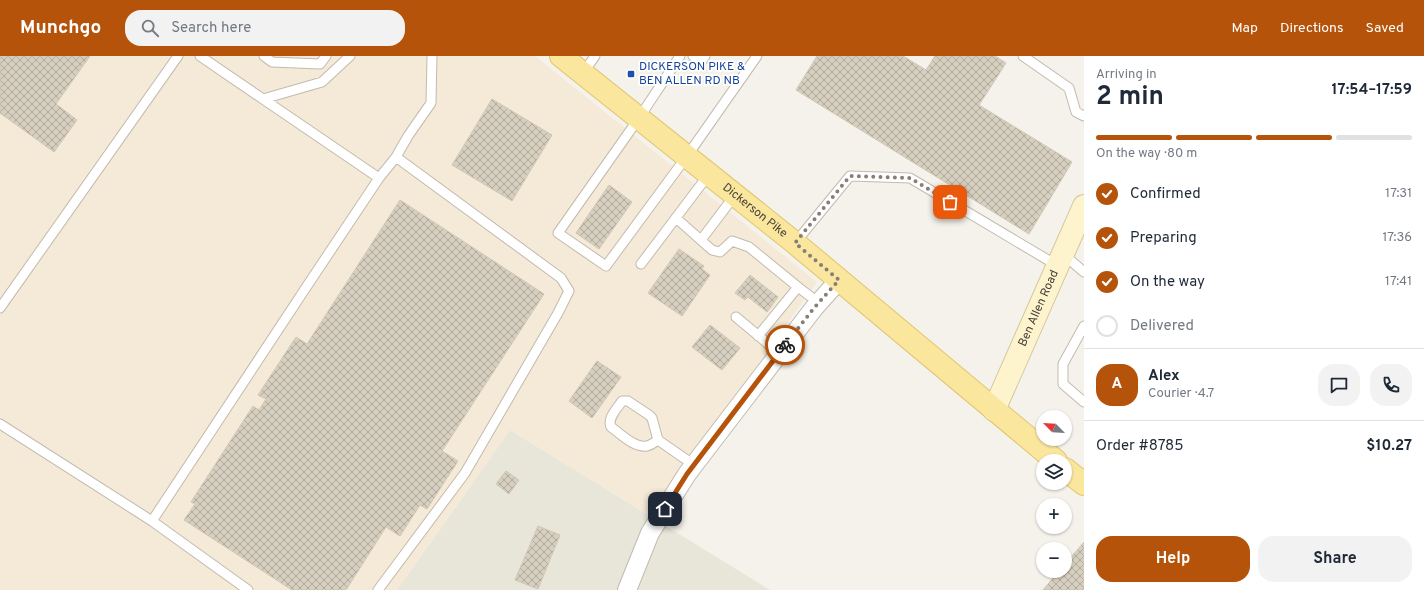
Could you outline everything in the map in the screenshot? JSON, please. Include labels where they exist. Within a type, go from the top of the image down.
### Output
[{"type":"main road","name":"Dickerson Pike","points":[[561,56],[589,65],[639,118],[795,243],[1047,454]]},
{"type":"main road","points":[[1072,475],[1084,484]]},
{"type":"street","name":"Ben Allen Road","points":[[994,410],[1084,206]]},
{"type":"street","points":[[627,590],[650,533],[694,465],[779,353],[819,302],[839,280]]},
{"type":"lane","points":[[0,308],[178,56]]},
{"type":"lane","points":[[200,56],[379,178]]},
{"type":"lane","points":[[264,56],[274,59],[305,60],[320,64],[326,56]]},
{"type":"lane","points":[[263,99],[322,82],[350,56]]},
{"type":"lane","points":[[152,521],[258,359],[379,178],[396,157],[408,136],[431,103],[432,56]]},
{"type":"lane","points":[[680,56],[639,118],[558,233],[606,266],[687,156],[757,56]]},
{"type":"lane","points":[[693,56],[701,62],[705,56]]},
{"type":"lane","points":[[1023,56],[1069,88],[1076,112],[1084,116]]},
{"type":"lane","points":[[378,590],[465,473],[558,313],[569,291],[561,278],[396,157]]},
{"type":"lane","points":[[641,264],[709,174]]},
{"type":"lane","points":[[795,243],[850,176],[910,178],[1084,272]]},
{"type":"lane","points":[[701,240],[735,195]]},
{"type":"lane","points":[[676,218],[712,250],[720,252],[732,241],[749,247],[819,302]]},
{"type":"lane","points":[[758,336],[798,287]]},
{"type":"lane","points":[[736,316],[779,353]]},
{"type":"lane","points":[[1084,326],[1063,364],[1063,384],[1084,402]]},
{"type":"lane","points":[[658,440],[649,445],[639,445],[631,442],[611,427],[610,420],[622,401],[628,401],[652,418],[658,440],[694,465]]},
{"type":"lane","points":[[0,424],[152,521],[248,590]]},
{"type":"shaded area","points":[[0,56],[535,56],[817,282],[650,516],[510,430],[397,590],[0,590]]},
{"type":"shaded area","points":[[510,430],[770,590],[397,590]]},
{"type":"building","points":[[0,56],[90,56],[56,104],[77,120],[54,152],[0,113]]},
{"type":"building","points":[[817,56],[903,56],[926,70],[935,56],[995,56],[1006,63],[979,105],[1072,162],[1029,234],[796,90]]},
{"type":"building","points":[[492,99],[552,135],[512,201],[452,165]]},
{"type":"building","points":[[609,185],[632,202],[599,249],[576,233]]},
{"type":"building","points":[[400,200],[544,294],[442,451],[458,461],[427,509],[420,505],[400,536],[386,527],[346,590],[292,590],[184,520],[195,504],[191,502],[253,406],[259,410],[266,399],[258,395],[296,337],[307,344]]},
{"type":"building","points":[[679,249],[704,266],[702,269],[710,275],[682,316],[648,293]]},
{"type":"building","points":[[750,275],[778,297],[767,312],[748,297],[745,300],[735,293]]},
{"type":"building","points":[[710,325],[740,348],[722,370],[692,347]]},
{"type":"building","points":[[597,361],[621,377],[592,418],[569,401]]},
{"type":"building","points":[[506,471],[519,480],[509,494],[496,484]]},
{"type":"building","points":[[538,526],[560,535],[538,589],[515,580]]},
{"type":"building","points":[[1084,542],[1084,590],[1043,590],[1053,578],[1072,578],[1072,556]]},
{"type":"way so far","points":[[785,345],[814,308],[839,280],[795,243],[850,176],[910,178],[950,202]]},
{"type":"place","name":"DICKERSON PIKE & BEN ALLEN RD NB","points":[[631,74]]},
{"type":"route","points":[[665,509],[687,474],[785,345]]}]
